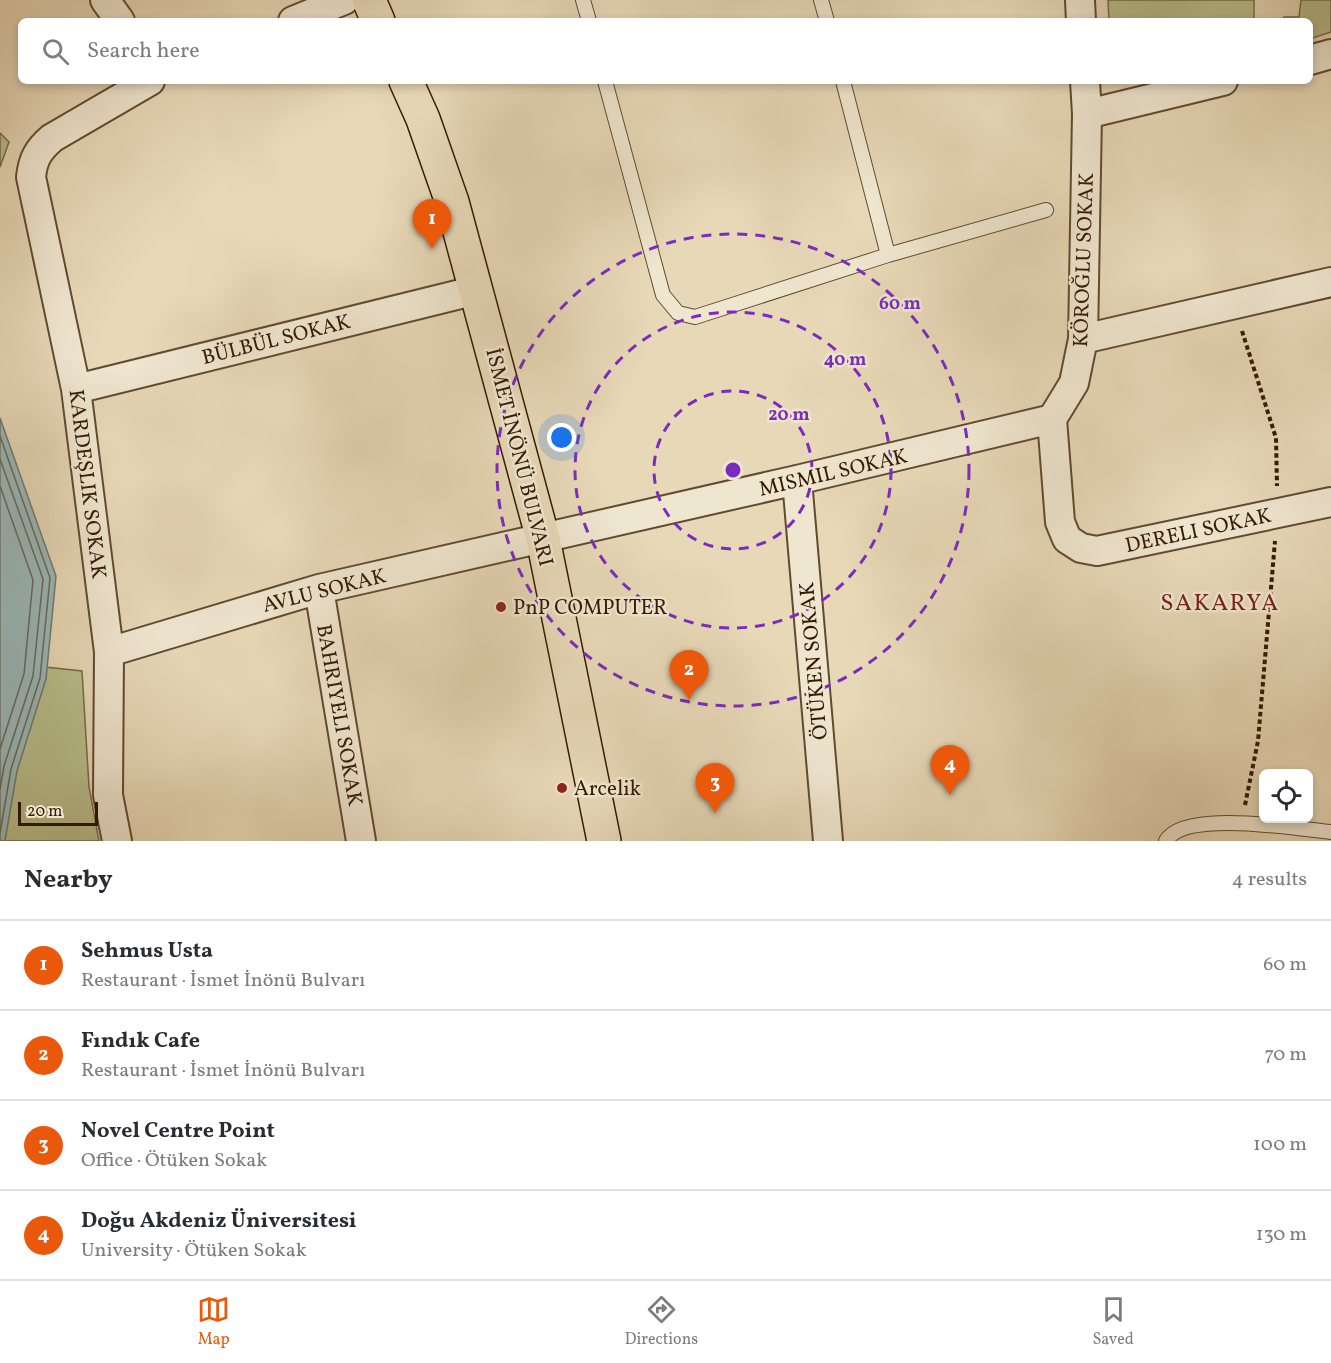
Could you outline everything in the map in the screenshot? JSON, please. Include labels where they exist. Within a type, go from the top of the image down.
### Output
[{"type":"main road","points":[[369,0],[377,18]]},
{"type":"main road","points":[[407,84],[423,119],[452,202],[543,539],[604,841]]},
{"type":"street","points":[[105,0],[118,18]]},
{"type":"street","points":[[300,18],[344,0]]},
{"type":"street","points":[[1080,0],[1082,18]]},
{"type":"street","points":[[1313,59],[1331,54]]},
{"type":"street","name":"KARDEŞLIK SOKAK","points":[[117,841],[108,795],[109,652],[76,389],[31,177],[32,160],[41,147],[52,138],[145,84]]},
{"type":"street","name":"KÖROĞLU SOKAK","points":[[1052,419],[1074,383],[1083,339],[1087,114],[1085,84]]},
{"type":"street","points":[[1087,114],[1211,84]]},
{"type":"street","points":[[1083,339],[1331,282]]},
{"type":"street","name":"BÜLBÜL SOKAK","points":[[76,389],[477,290]]},
{"type":"street","name":"AVLU SOKAK","points":[[109,652],[319,589],[798,480],[1052,419]]},
{"type":"street","name":"DERELI SOKAK","points":[[1052,419],[1060,522],[1067,539],[1081,548],[1098,551],[1331,502]]},
{"type":"street","name":"ÖTÜKEN SOKAK","points":[[798,480],[828,841]]},
{"type":"street","name":"BAHRIYELI SOKAK","points":[[319,589],[361,841]]},
{"type":"lane","points":[[583,0],[587,18]]},
{"type":"lane","points":[[821,0],[826,18]]},
{"type":"lane","points":[[606,84],[663,295],[678,313],[694,317],[888,255],[1046,210]]},
{"type":"lane","points":[[844,84],[888,255]]},
{"type":"lane","points":[[1166,841],[1179,829],[1190,825],[1241,823],[1331,832]]},
{"type":"path","points":[[1234,304],[1276,438],[1278,513],[1258,741],[1241,823]]},
{"type":"green space","points":[[1108,0],[1254,0],[1254,18],[1109,18]]},
{"type":"green space","points":[[1301,0],[1331,0],[1331,32],[1313,38],[1313,18],[1284,18],[1299,17]]},
{"type":"green space","points":[[0,133],[9,142],[0,167]]},
{"type":"green space","points":[[0,524],[17,664],[82,671],[89,787],[99,841],[0,841]]},
{"type":"water","points":[[0,418],[56,576],[46,679],[17,771],[5,841],[0,841]]},
{"type":"place","name":"Sehmus Usta","points":[[432,249]]},
{"type":"place","name":"PnP COMPUTER","points":[[501,607]]},
{"type":"place","name":"Fındık Cafe","points":[[689,700]]},
{"type":"place","name":"Arcelik","points":[[562,788]]},
{"type":"place","name":"Doğu Akdeniz Üniversitesi","points":[[950,795]]},
{"type":"place","name":"Novel Centre Point","points":[[715,813]]},
{"type":"district","name":"SAKARYA","points":[[1220,602]]}]
